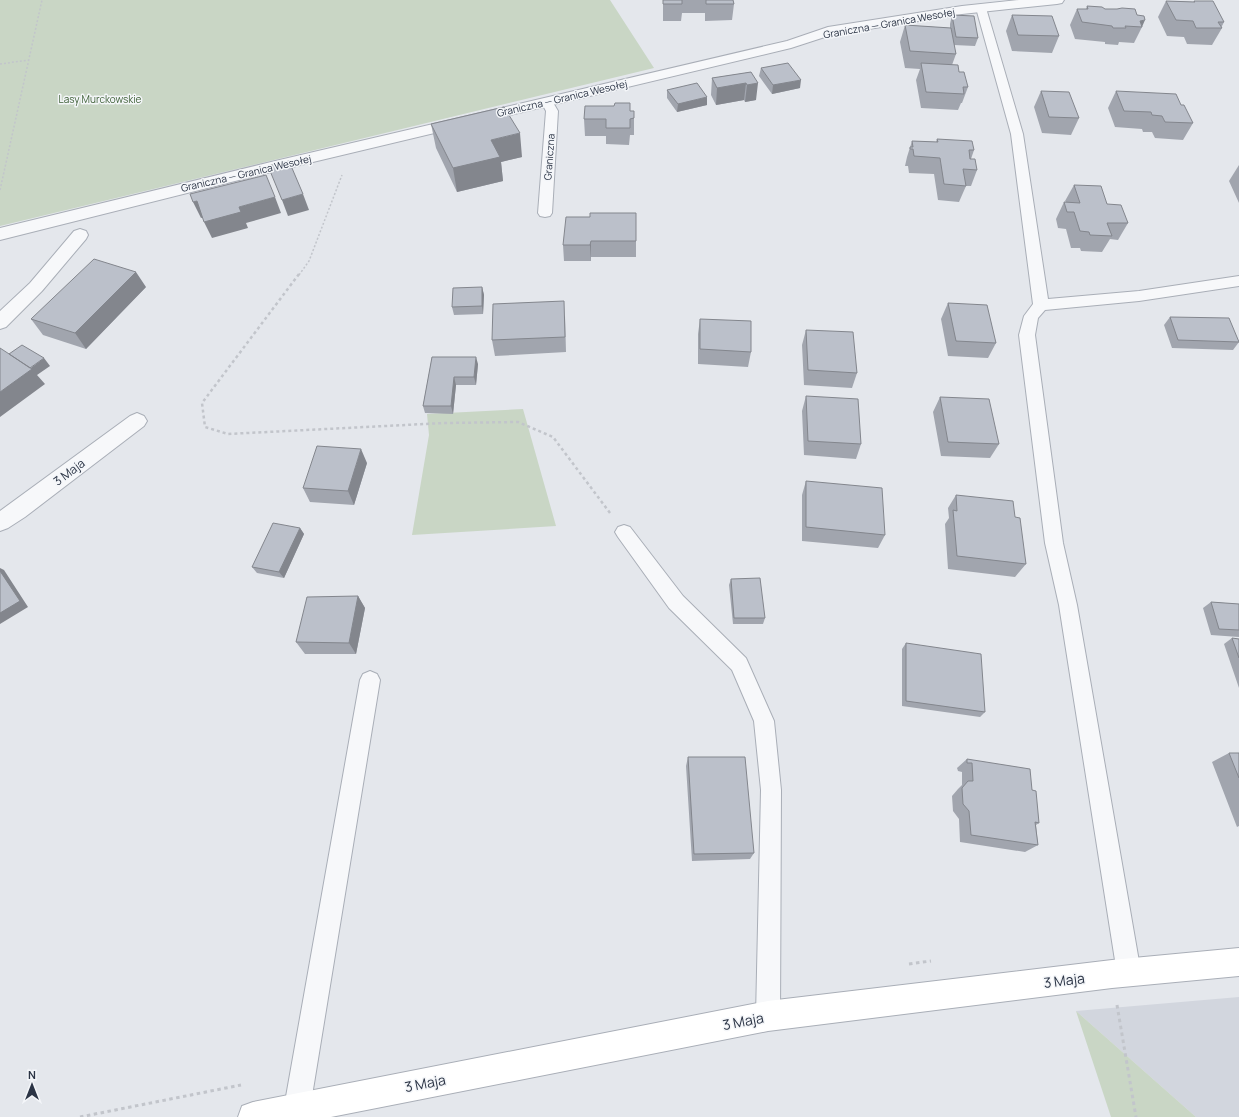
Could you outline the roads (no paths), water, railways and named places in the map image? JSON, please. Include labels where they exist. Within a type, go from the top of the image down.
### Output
[{"type":"street","name":"Graniczna — Granica Wesołej","points":[[0,234],[352,148],[791,44],[828,31],[981,8],[1057,0]]},
{"type":"street","points":[[0,322],[36,286],[80,235]]},
{"type":"street","name":"3 Maja","points":[[0,522],[137,422]]},
{"type":"street","name":"3 Maja","points":[[253,1117],[768,1016],[1120,974],[1239,962]]},
{"type":"lane","points":[[981,8],[1017,134],[1041,305]]},
{"type":"lane","name":"Graniczna","points":[[544,213],[552,111],[547,102]]},
{"type":"lane","points":[[1120,974],[1085,701],[1068,605],[1054,542],[1027,335],[1031,316],[1041,305],[1139,296],[1239,281]]},
{"type":"lane","points":[[624,532],[676,602],[739,664],[764,721],[771,790],[772,871],[768,1016]]},
{"type":"lane","points":[[297,1108],[370,680]]},
{"type":"park label","name":"Lasy Murckowskie","points":[[100,99]]}]
